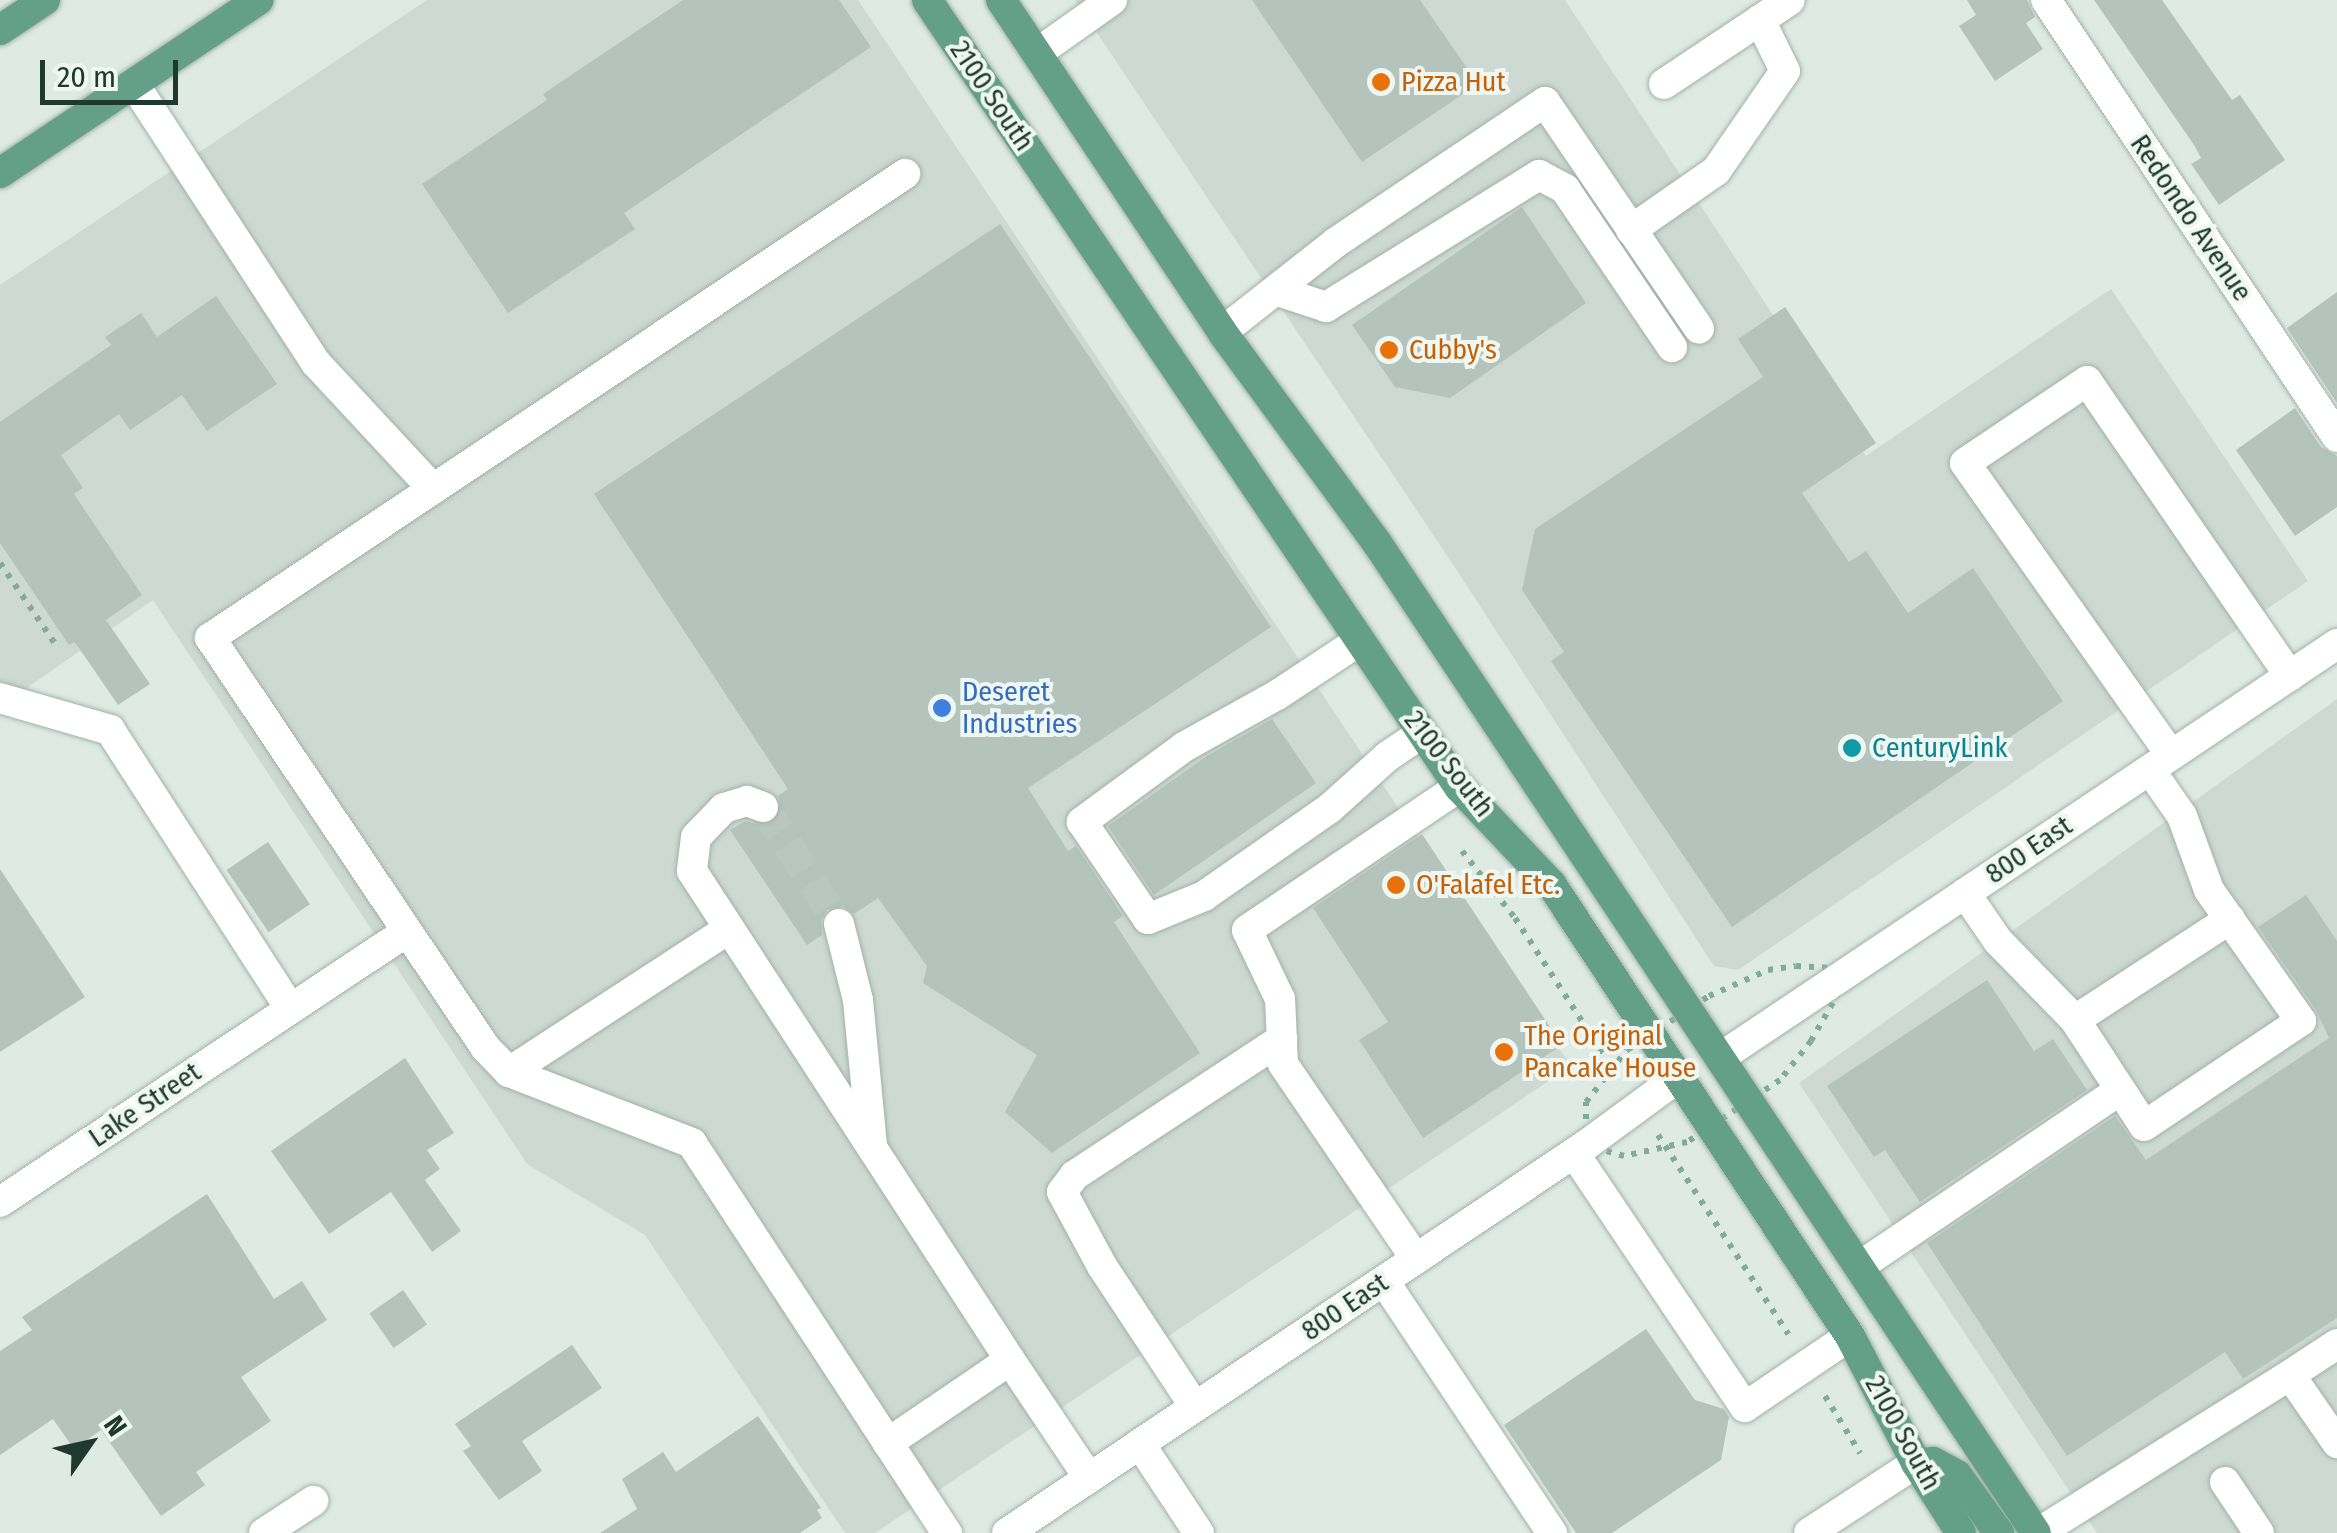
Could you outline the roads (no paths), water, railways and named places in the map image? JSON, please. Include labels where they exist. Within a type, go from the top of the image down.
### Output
[{"type":"main road","points":[[0,30],[44,0]]},
{"type":"main road","points":[[0,173],[258,0]]},
{"type":"main road","name":"2100 South","points":[[927,0],[1422,733],[1460,786],[1551,884],[1850,1336],[1916,1463],[1961,1533]]},
{"type":"main road","name":"2100 South","points":[[1001,0],[1222,332],[1377,543],[2037,1533]]},
{"type":"main road","points":[[1916,1463],[1932,1462],[1958,1476],[1998,1533]]},
{"type":"street","points":[[1036,53],[1112,0]]},
{"type":"street","points":[[1664,84],[1790,0]]},
{"type":"street","name":"Redondo Avenue","points":[[2046,0],[2337,436]]},
{"type":"street","points":[[1631,230],[1716,171],[1785,71],[1760,20]]},
{"type":"street","points":[[134,84],[316,363],[432,489]]},
{"type":"street","points":[[1222,332],[1335,243],[1544,102],[1699,330]]},
{"type":"street","points":[[905,174],[210,638],[486,1047],[509,1072],[692,1143],[947,1533]]},
{"type":"street","points":[[1278,291],[1326,307],[1539,175],[1566,189],[1672,346]]},
{"type":"street","points":[[1965,893],[1998,940],[2075,1020],[2144,1126],[2301,1022],[2209,890],[2161,763],[1965,463],[2087,381],[2290,676]]},
{"type":"street","points":[[1359,641],[1277,695],[1184,747],[1082,822],[1148,920],[1204,896],[1330,808],[1388,756],[1422,733]]},
{"type":"street","name":"800 East","points":[[1721,1057],[2290,676],[2333,656]]},
{"type":"street","points":[[0,698],[110,730],[290,1008]]},
{"type":"street","points":[[1416,1260],[1283,1064],[1280,998],[1247,930],[1256,920],[1460,786]]},
{"type":"street","points":[[763,807],[746,801],[724,808],[696,837],[692,871],[1089,1478]]},
{"type":"street","points":[[2075,1020],[2230,919]]},
{"type":"street","points":[[839,924],[858,1000],[872,1149]]},
{"type":"street","points":[[509,1072],[728,929]]},
{"type":"street","name":"Lake Street","points":[[0,1202],[408,932]]},
{"type":"street","points":[[1196,1407],[1102,1266],[1062,1192],[1075,1175],[1282,1039]]},
{"type":"street","name":"800 East","points":[[1007,1533],[1574,1153],[1679,1077]]},
{"type":"street","points":[[1860,1266],[2120,1090]]},
{"type":"street","points":[[1574,1153],[1746,1406],[1850,1336]]},
{"type":"street","points":[[1384,1281],[1552,1533]]},
{"type":"street","points":[[2037,1533],[2337,1344]]},
{"type":"street","points":[[888,1443],[1010,1360]]},
{"type":"street","points":[[2290,1375],[2337,1443]]},
{"type":"street","points":[[1140,1444],[1198,1533]]},
{"type":"street","points":[[1809,1533],[1916,1463]]},
{"type":"street","points":[[2225,1482],[2260,1533]]},
{"type":"street","points":[[264,1533],[313,1501]]},
{"type":"tunnel","points":[[763,807],[839,924]]},
{"type":"place","name":"Pizza Hut","points":[[1381,82]]},
{"type":"place","name":"Cubby's","points":[[1389,350]]},
{"type":"place","name":"Deseret Industries","points":[[942,708]]},
{"type":"place","name":"CenturyLink","points":[[1852,748]]},
{"type":"place","name":"O'Falafel Etc.","points":[[1396,885]]},
{"type":"place","name":"The Original Pancake House","points":[[1504,1052]]}]
